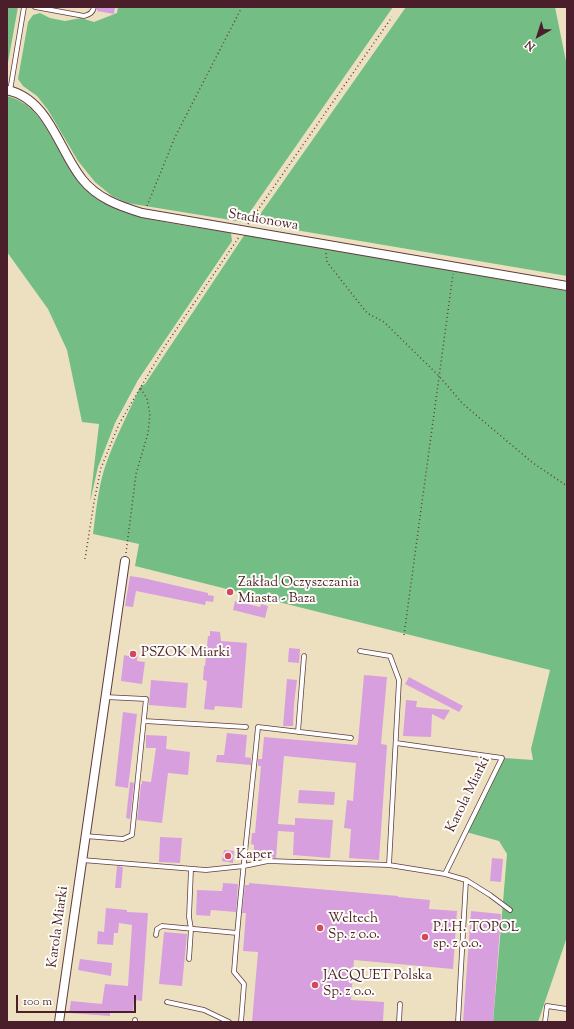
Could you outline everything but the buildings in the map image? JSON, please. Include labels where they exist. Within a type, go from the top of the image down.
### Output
[{"type":"street","name":"Stadionowa","points":[[8,91],[19,94],[33,103],[43,114],[82,180],[109,202],[125,208],[142,213],[243,231],[567,286]]},
{"type":"street","name":"Karola Miarki","points":[[59,1022],[125,561]]},
{"type":"lane","points":[[8,91],[24,7]]},
{"type":"lane","points":[[35,7],[84,16],[89,15],[94,11],[94,7]]},
{"type":"lane","points":[[360,651],[390,656],[399,680],[389,864]]},
{"type":"lane","points":[[298,732],[304,656]]},
{"type":"lane","points":[[85,836],[123,839],[132,836],[146,699],[105,697]]},
{"type":"lane","points":[[144,721],[246,728]]},
{"type":"lane","points":[[241,1022],[244,984],[234,972],[239,902],[258,727],[351,738]]},
{"type":"lane","name":"Karola Miarki","points":[[396,743],[502,758],[444,874]]},
{"type":"lane","points":[[81,860],[206,870],[244,866],[268,861],[389,864],[444,874],[466,880],[510,910]]},
{"type":"lane","points":[[189,959],[191,929],[189,917],[191,869]]},
{"type":"lane","points":[[458,1022],[466,880]]},
{"type":"lane","points":[[156,935],[158,929],[162,926],[237,933]]},
{"type":"lane","points":[[166,1002],[204,1010],[229,1022]]},
{"type":"lane","points":[[399,1022],[400,1004]]},
{"type":"lane","points":[[545,1022],[547,1006],[567,1009]]},
{"type":"path","points":[[146,208],[175,137],[242,7]]},
{"type":"path","points":[[85,559],[101,468],[118,424],[165,346],[392,17]]},
{"type":"path","points":[[324,245],[328,262],[367,313],[384,322],[439,376],[463,404],[533,463],[567,486]]},
{"type":"path","points":[[404,635],[454,267]]},
{"type":"path","points":[[125,561],[136,474],[148,433],[150,414],[147,399],[140,387]]},
{"type":"green space","points":[[7,7],[18,7],[7,68]]},
{"type":"green space","points":[[118,7],[393,7],[243,222],[127,203],[112,196],[95,182],[78,161],[48,110],[37,96],[23,86],[18,79],[28,22],[33,15],[40,13],[50,18],[65,21],[81,18],[94,22],[117,13]]},
{"type":"green space","points":[[406,7],[555,7],[567,66],[567,276],[254,223]]},
{"type":"green space","points":[[7,96],[22,102],[34,112],[44,124],[78,180],[99,199],[119,210],[152,220],[231,233],[232,241],[138,380],[115,423],[98,467],[90,502],[99,424],[82,422],[67,350],[48,309],[7,252]]},
{"type":"green space","points":[[245,234],[567,291],[567,937],[538,1022],[493,1022],[507,854],[499,841],[466,832],[504,758],[533,760],[531,749],[550,670],[135,566],[139,544],[93,534],[104,470],[116,439],[140,387],[145,384]]},
{"type":"place","name":"Zakład Oczyszczania Miasta - Baza","points":[[230,592]]},
{"type":"place","name":"PSZOK Miarki","points":[[133,654]]},
{"type":"place","name":"Kaper","points":[[228,856]]},
{"type":"place","name":"Weltech Sp. z o.o.","points":[[320,928]]},
{"type":"place","name":"P.I.H. TOPOL sp. z o.o.","points":[[425,937]]},
{"type":"place","name":"JACQUET Polska Sp. z o.o.","points":[[315,985]]}]
